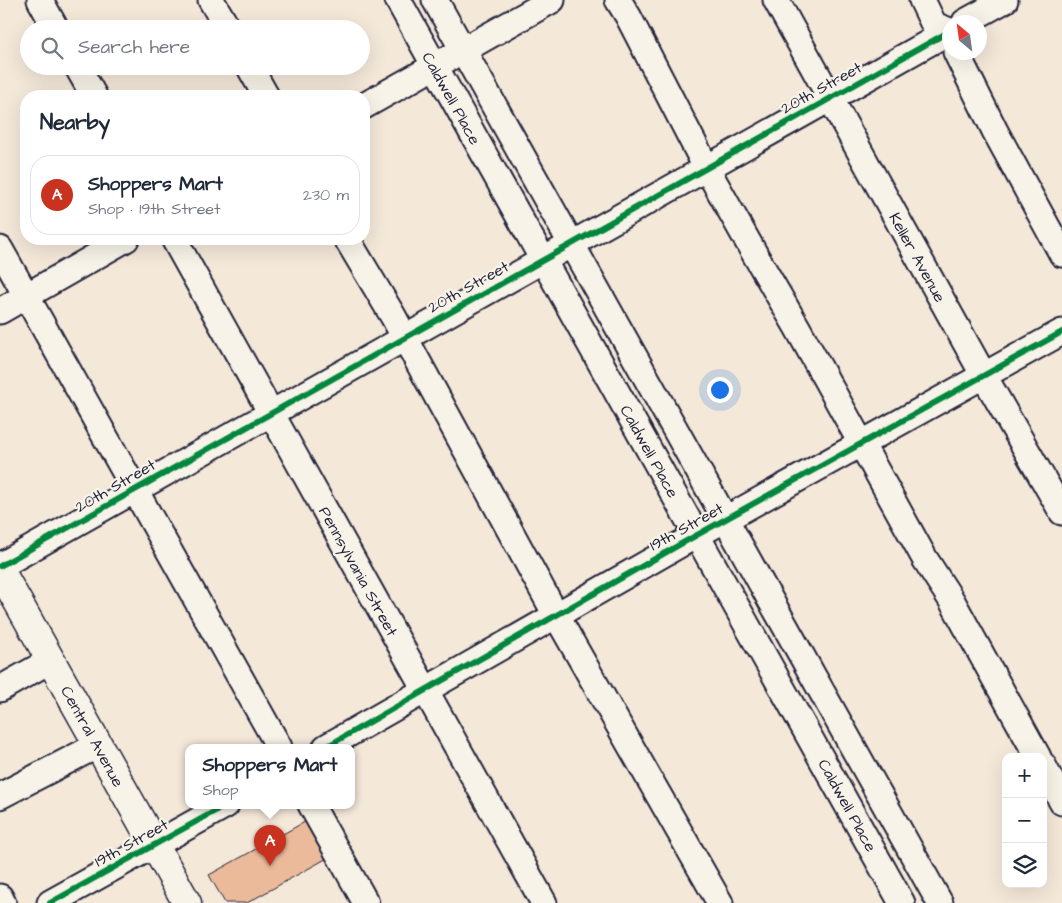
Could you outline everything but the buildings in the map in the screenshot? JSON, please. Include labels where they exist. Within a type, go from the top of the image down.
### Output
[{"type":"main road","name":"Central Avenue","points":[[0,570],[186,903]]},
{"type":"street","points":[[40,0],[51,20]]},
{"type":"street","points":[[213,0],[223,20]]},
{"type":"street","name":"Caldwell Place","points":[[398,0],[902,903]]},
{"type":"street","name":"Caldwell Place","points":[[435,0],[940,903]]},
{"type":"street","points":[[370,103],[552,0]]},
{"type":"street","points":[[618,0],[706,167],[926,559],[952,601],[1036,753]]},
{"type":"street","name":"Keller Avenue","points":[[776,0],[984,376],[1062,512]]},
{"type":"street","points":[[922,0],[934,25],[942,28]]},
{"type":"street","points":[[978,15],[1005,0]]},
{"type":"street","name":"20th Street","points":[[0,566],[942,35]]},
{"type":"street","points":[[960,60],[995,131],[1062,254]]},
{"type":"street","points":[[82,75],[91,90]]},
{"type":"street","points":[[254,75],[263,90]]},
{"type":"street","points":[[0,310],[115,245]]},
{"type":"street","name":"Pennsylvania Street","points":[[177,245],[544,903]]},
{"type":"street","points":[[351,245],[393,316],[556,615],[720,903]]},
{"type":"street","points":[[0,248],[277,744]]},
{"type":"street","name":"19th Street","points":[[331,744],[697,535],[1062,332]]},
{"type":"street","points":[[0,689],[51,660]]},
{"type":"street","points":[[0,796],[98,745]]},
{"type":"street","points":[[1047,774],[1062,802]]},
{"type":"street","name":"19th Street","points":[[50,903],[219,809]]},
{"type":"street","points":[[313,809],[366,903]]},
{"type":"street","points":[[0,897],[3,903]]},
{"type":"cycle path","points":[[0,566],[942,36]]},
{"type":"cycle path","points":[[331,744],[679,545],[1062,332]]},
{"type":"cycle path","points":[[50,903],[219,809]]},
{"type":"place","name":"Shoppers Mart","points":[[270,866]]}]
